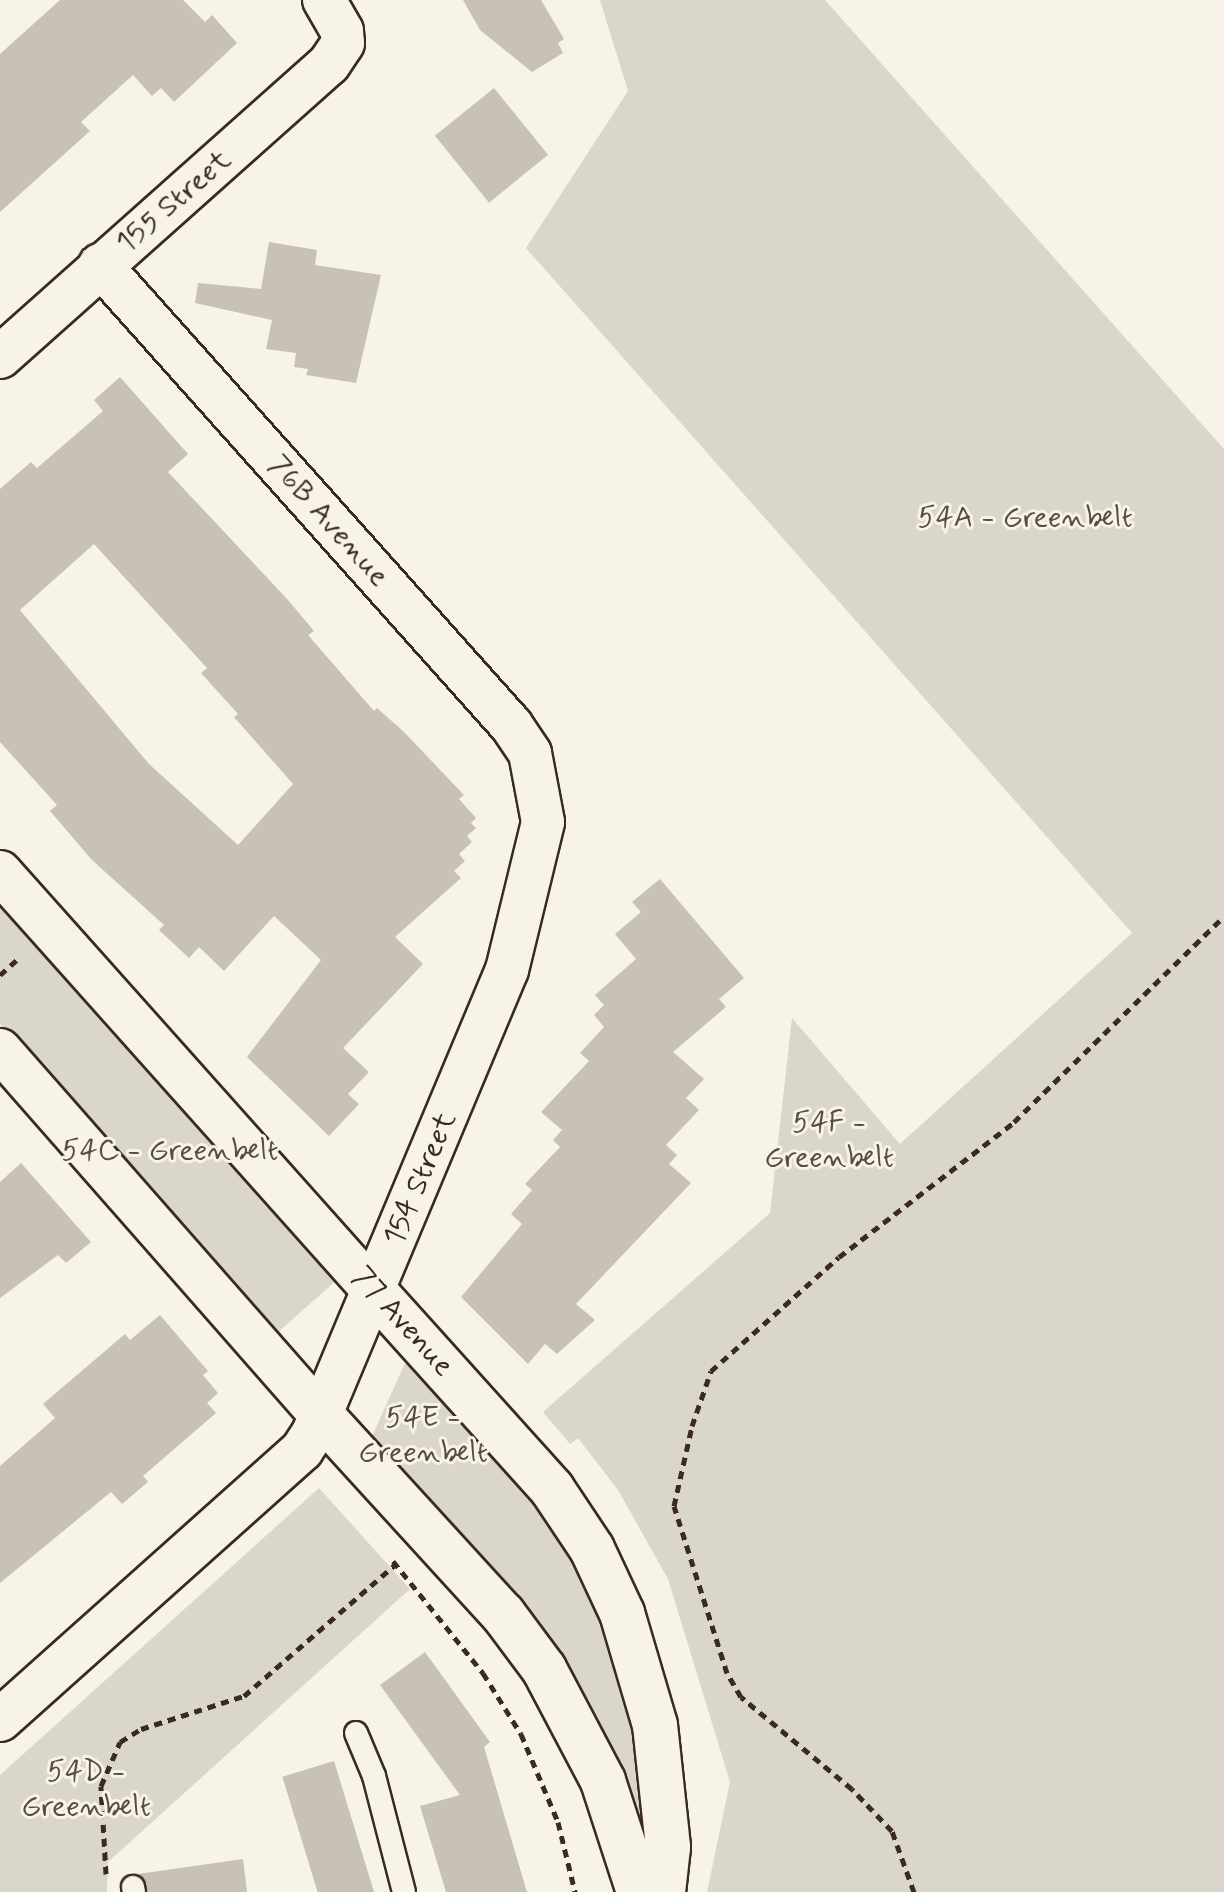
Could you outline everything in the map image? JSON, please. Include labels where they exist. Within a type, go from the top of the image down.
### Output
[{"type":"street","name":"155 Street","points":[[0,357],[100,265],[316,78],[343,43],[338,19],[324,0]]},
{"type":"street","name":"76B Avenue","points":[[100,265],[511,725],[530,753],[539,787]]},
{"type":"street","name":"154 Street","points":[[0,1720],[302,1450],[321,1415],[507,970],[543,822],[539,787]]},
{"type":"street","name":"77 Avenue","points":[[0,872],[552,1489],[592,1549],[622,1613],[655,1725],[668,1847],[663,1892]]},
{"type":"street","points":[[0,1050],[321,1415],[503,1614],[544,1669],[603,1781],[639,1892]]},
{"type":"lane","points":[[356,1733],[374,1776],[404,1892]]},
{"type":"path","points":[[914,1892],[892,1831],[852,1789],[741,1697],[727,1673],[674,1506],[692,1426],[711,1371],[839,1257],[1014,1122],[1224,916]]},
{"type":"path","points":[[388,1555],[483,1673],[521,1734],[558,1822],[575,1892]]},
{"type":"path","points":[[106,1877],[101,1786],[120,1742],[141,1729],[244,1696],[396,1564]]},
{"type":"green space","points":[[600,0],[825,0],[1224,449],[1224,1892],[707,1892],[730,1782],[668,1579],[618,1490],[578,1438],[570,1444],[543,1412],[770,1213],[792,1018],[900,1144],[1132,933],[526,248],[628,91]]},
{"type":"green space","name":"54C - Greenbelt","points":[[0,898],[339,1278],[276,1334],[0,1024]]},
{"type":"green space","name":"54E - Greenbelt","points":[[410,1352],[541,1501],[584,1571],[644,1723],[646,1851],[620,1771],[589,1705],[547,1643],[369,1443]]},
{"type":"green space","name":"54D - Greenbelt","points":[[319,1488],[410,1589],[108,1862],[107,1892],[0,1892],[0,1775]]},
{"type":"building","points":[[60,0],[183,0],[205,22],[212,15],[237,43],[174,102],[161,88],[152,96],[133,75],[81,122],[90,131],[0,212],[0,54]]},
{"type":"building","points":[[463,0],[541,0],[564,39],[558,43],[563,53],[532,72],[480,30]]},
{"type":"building","points":[[494,88],[548,155],[489,203],[435,136]]},
{"type":"building","points":[[269,242],[317,250],[315,265],[381,275],[356,383],[306,375],[308,369],[294,367],[296,353],[266,349],[272,320],[195,303],[198,283],[261,289]]},
{"type":"building","points":[[120,377],[188,454],[168,472],[288,600],[314,631],[308,635],[374,711],[377,708],[403,731],[464,795],[459,799],[476,818],[471,823],[476,828],[467,836],[472,842],[459,854],[465,861],[454,871],[461,878],[395,937],[423,964],[343,1048],[369,1072],[348,1094],[359,1104],[329,1136],[247,1057],[321,960],[274,916],[224,971],[199,947],[189,958],[159,930],[164,925],[92,860],[50,811],[57,805],[0,742],[0,489],[31,462],[37,468],[103,411],[94,400]],"holes":[[[94,544],[207,668],[201,673],[238,714],[234,717],[293,784],[238,845],[149,764],[20,610]]]},
{"type":"building","points":[[660,879],[744,978],[719,999],[726,1007],[673,1052],[704,1079],[686,1098],[699,1110],[666,1145],[677,1155],[669,1164],[691,1183],[576,1304],[595,1320],[557,1354],[545,1344],[528,1364],[461,1297],[522,1224],[511,1214],[532,1190],[525,1184],[560,1147],[553,1140],[562,1130],[541,1112],[589,1061],[580,1053],[604,1027],[594,1015],[604,1005],[595,995],[636,959],[615,934],[641,912],[632,902]]},
{"type":"building","points":[[21,1163],[91,1242],[66,1263],[58,1255],[0,1298],[0,1182]]},
{"type":"building","points":[[160,1315],[208,1371],[203,1375],[218,1393],[207,1403],[216,1413],[143,1476],[148,1482],[122,1504],[111,1492],[0,1583],[0,1466],[55,1418],[43,1404],[125,1334],[130,1340]]},
{"type":"building","points":[[425,1652],[490,1742],[484,1747],[527,1892],[446,1892],[420,1806],[460,1795],[380,1685]]},
{"type":"building","points":[[334,1761],[374,1892],[318,1892],[282,1777]]},
{"type":"building","points":[[243,1859],[247,1892],[148,1892],[138,1874]]},
{"type":"park label","name":"54A - Greenbelt","points":[[1025,518]]},
{"type":"park label","name":"54F - Greenbelt","points":[[829,1140]]}]
